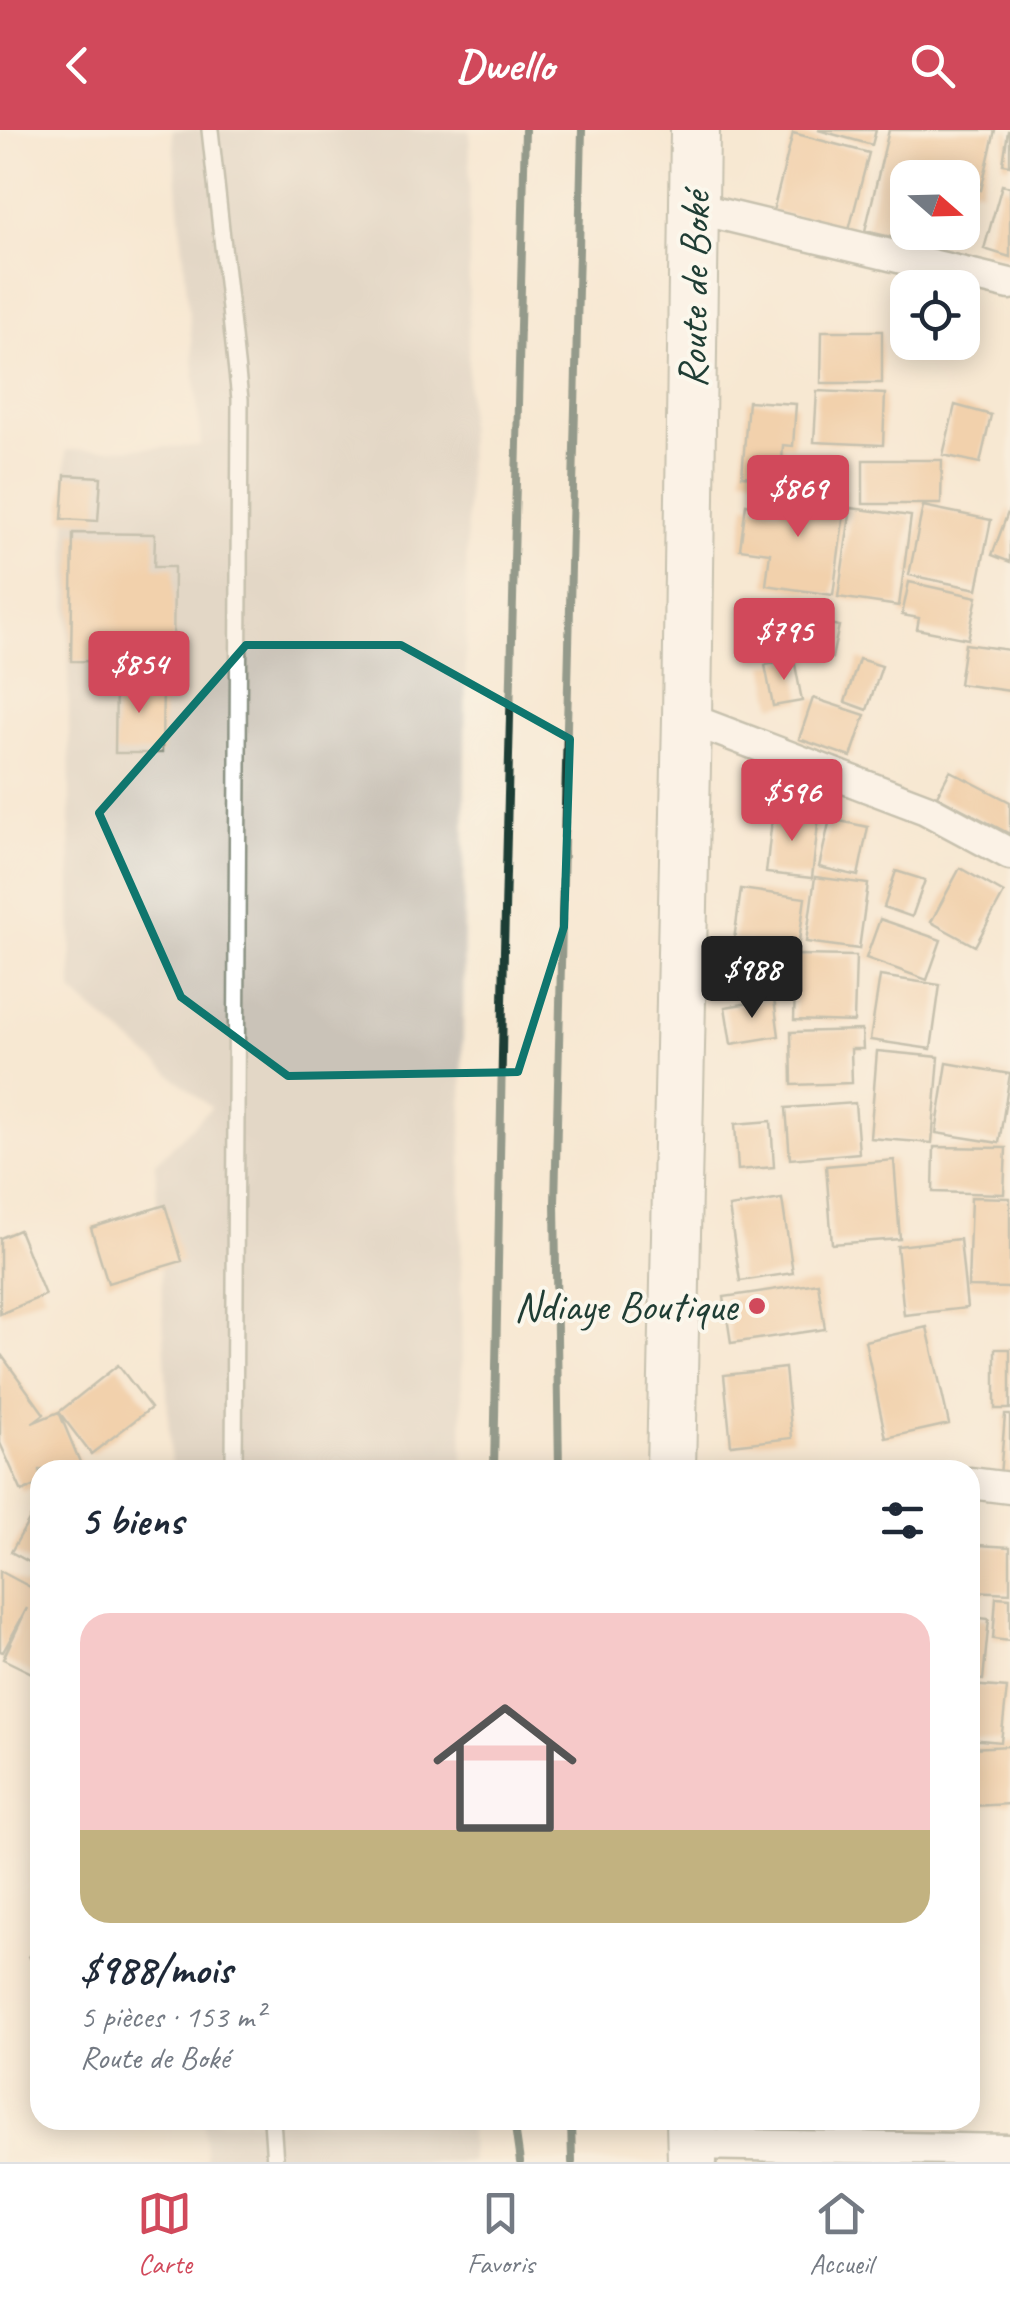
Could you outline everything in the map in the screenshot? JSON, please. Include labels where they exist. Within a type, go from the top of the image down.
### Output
[{"type":"main road","name":"Route de Boké","points":[[670,1460],[696,130]]},
{"type":"street","points":[[696,208],[1010,284]]},
{"type":"street","points":[[687,718],[926,808],[1010,854]]},
{"type":"street","points":[[980,1485],[1010,1488]]},
{"type":"street","points":[[692,2142],[1010,2150]]},
{"type":"lane","points":[[210,130],[240,399],[234,1460]]},
{"type":"lane","points":[[273,2130],[275,2162]]},
{"type":"highlighted area","points":[[246,645],[401,645],[570,739],[564,927],[518,1072],[288,1076],[181,997],[99,813]]},
{"type":"shaded area","points":[[172,130],[470,130],[463,1460],[170,1460],[155,1163],[211,1108],[72,992],[66,450],[201,446]]},
{"type":"shaded area","points":[[204,2130],[470,2130],[471,2162],[206,2162]]},
{"type":"building","points":[[818,130],[876,130],[872,145]]},
{"type":"building","points":[[889,130],[995,130],[981,190],[980,160],[890,160],[890,237],[865,231]]},
{"type":"building","points":[[1010,131],[1010,165],[1003,164]]},
{"type":"building","points":[[793,133],[869,153],[849,230],[773,211]]},
{"type":"building","points":[[1002,185],[1010,187],[1010,257],[984,249]]},
{"type":"building","points":[[822,331],[882,331],[882,383],[821,383]]},
{"type":"building","points":[[817,391],[885,394],[883,445],[814,442]]},
{"type":"building","points":[[748,401],[796,404],[793,446],[783,445],[781,479],[742,476]]},
{"type":"building","points":[[955,405],[991,415],[980,463],[943,455]]},
{"type":"building","points":[[863,460],[942,460],[941,504],[863,504]]},
{"type":"building","points":[[65,475],[101,477],[98,521],[62,519]]},
{"type":"building","points":[[782,488],[811,493],[811,500],[829,503],[831,489],[847,491],[833,595],[766,585],[770,553],[740,549],[746,504],[780,509]]},
{"type":"building","points":[[923,506],[991,520],[977,589],[909,575]]},
{"type":"building","points":[[1010,507],[1010,562],[992,555]]},
{"type":"building","points":[[851,508],[911,516],[899,606],[838,597]]},
{"type":"building","points":[[73,533],[155,534],[154,567],[174,567],[173,662],[71,661]]},
{"type":"building","points":[[909,582],[977,597],[968,639],[917,629],[919,618],[902,615]]},
{"type":"building","points":[[795,617],[839,626],[832,658],[788,649]]},
{"type":"building","points":[[965,644],[1010,650],[1010,691],[959,684]]},
{"type":"building","points":[[794,659],[802,701],[773,706],[765,665]]},
{"type":"building","points":[[859,659],[882,666],[867,710],[845,702]]},
{"type":"building","points":[[116,679],[163,679],[162,753],[115,753]]},
{"type":"building","points":[[813,698],[865,715],[851,757],[799,739]]},
{"type":"building","points":[[950,771],[1010,802],[1010,834],[937,796]]},
{"type":"building","points":[[773,810],[819,815],[812,878],[766,873]]},
{"type":"building","points":[[830,819],[868,827],[858,876],[819,867]]},
{"type":"building","points":[[960,868],[1004,893],[975,946],[931,922]]},
{"type":"building","points":[[896,871],[925,880],[912,917],[884,907]]},
{"type":"building","points":[[815,877],[868,884],[859,949],[806,942]]},
{"type":"building","points":[[741,889],[805,898],[798,948],[734,940]]},
{"type":"building","points":[[880,919],[941,940],[927,980],[866,958]]},
{"type":"building","points":[[796,955],[856,956],[854,1022],[794,1020]]},
{"type":"building","points":[[880,976],[940,985],[931,1049],[870,1040]]},
{"type":"building","points":[[774,999],[779,1036],[731,1044],[725,1007]]},
{"type":"building","points":[[862,1030],[863,1049],[851,1049],[852,1083],[792,1085],[791,1032]]},
{"type":"building","points":[[877,1051],[939,1057],[932,1143],[870,1138]]},
{"type":"building","points":[[947,1063],[1010,1074],[999,1143],[936,1133]]},
{"type":"building","points":[[855,1103],[859,1153],[790,1159],[786,1108]]},
{"type":"building","points":[[771,1121],[774,1167],[738,1170],[735,1124]]},
{"type":"building","points":[[934,1147],[1006,1148],[1004,1194],[933,1192]]},
{"type":"building","points":[[894,1160],[900,1239],[832,1244],[826,1166]]},
{"type":"building","points":[[971,1197],[1010,1198],[1010,1288],[968,1287]]},
{"type":"building","points":[[782,1199],[793,1273],[740,1281],[729,1207]]},
{"type":"building","points":[[165,1205],[182,1261],[108,1283],[91,1228]]},
{"type":"building","points":[[19,1230],[45,1295],[0,1314],[0,1238]]},
{"type":"building","points":[[960,1239],[967,1308],[904,1315],[897,1246]]},
{"type":"building","points":[[818,1283],[825,1329],[731,1343],[724,1297]]},
{"type":"building","points":[[927,1327],[949,1424],[886,1438],[865,1341]]},
{"type":"building","points":[[995,1349],[1010,1349],[1010,1409],[995,1409]]},
{"type":"building","points":[[0,1353],[44,1414],[32,1423],[59,1412],[79,1460],[30,1460],[30,1488],[22,1492],[0,1443]]},
{"type":"building","points":[[118,1365],[151,1408],[91,1454],[59,1412]]},
{"type":"building","points":[[785,1368],[792,1438],[731,1445],[724,1375]]},
{"type":"building","points":[[1005,1415],[1010,1415],[1010,1476],[1000,1476]]},
{"type":"building","points":[[30,1519],[30,1562],[11,1552]]},
{"type":"building","points":[[980,1545],[1010,1547],[1010,1593],[980,1591]]},
{"type":"building","points":[[0,1571],[30,1587],[30,1672],[3,1659],[27,1608],[3,1652]]},
{"type":"building","points":[[996,1597],[1010,1598],[1010,1641],[993,1639]]},
{"type":"building","points":[[980,1618],[989,1619],[983,1680],[980,1680]]},
{"type":"building","points":[[980,1686],[1007,1688],[1001,1742],[980,1740]]},
{"type":"building","points":[[1010,1746],[1010,1804],[980,1806],[980,1748]]},
{"type":"railway","points":[[494,1460],[525,130]]},
{"type":"railway","points":[[559,1460],[555,1203],[582,130]]},
{"type":"railway","points":[[515,2130],[520,2162]]},
{"type":"railway","points":[[571,2130],[572,2162]]},
{"type":"place","name":"Ndiaye Boutique","points":[[757,1306]]}]
